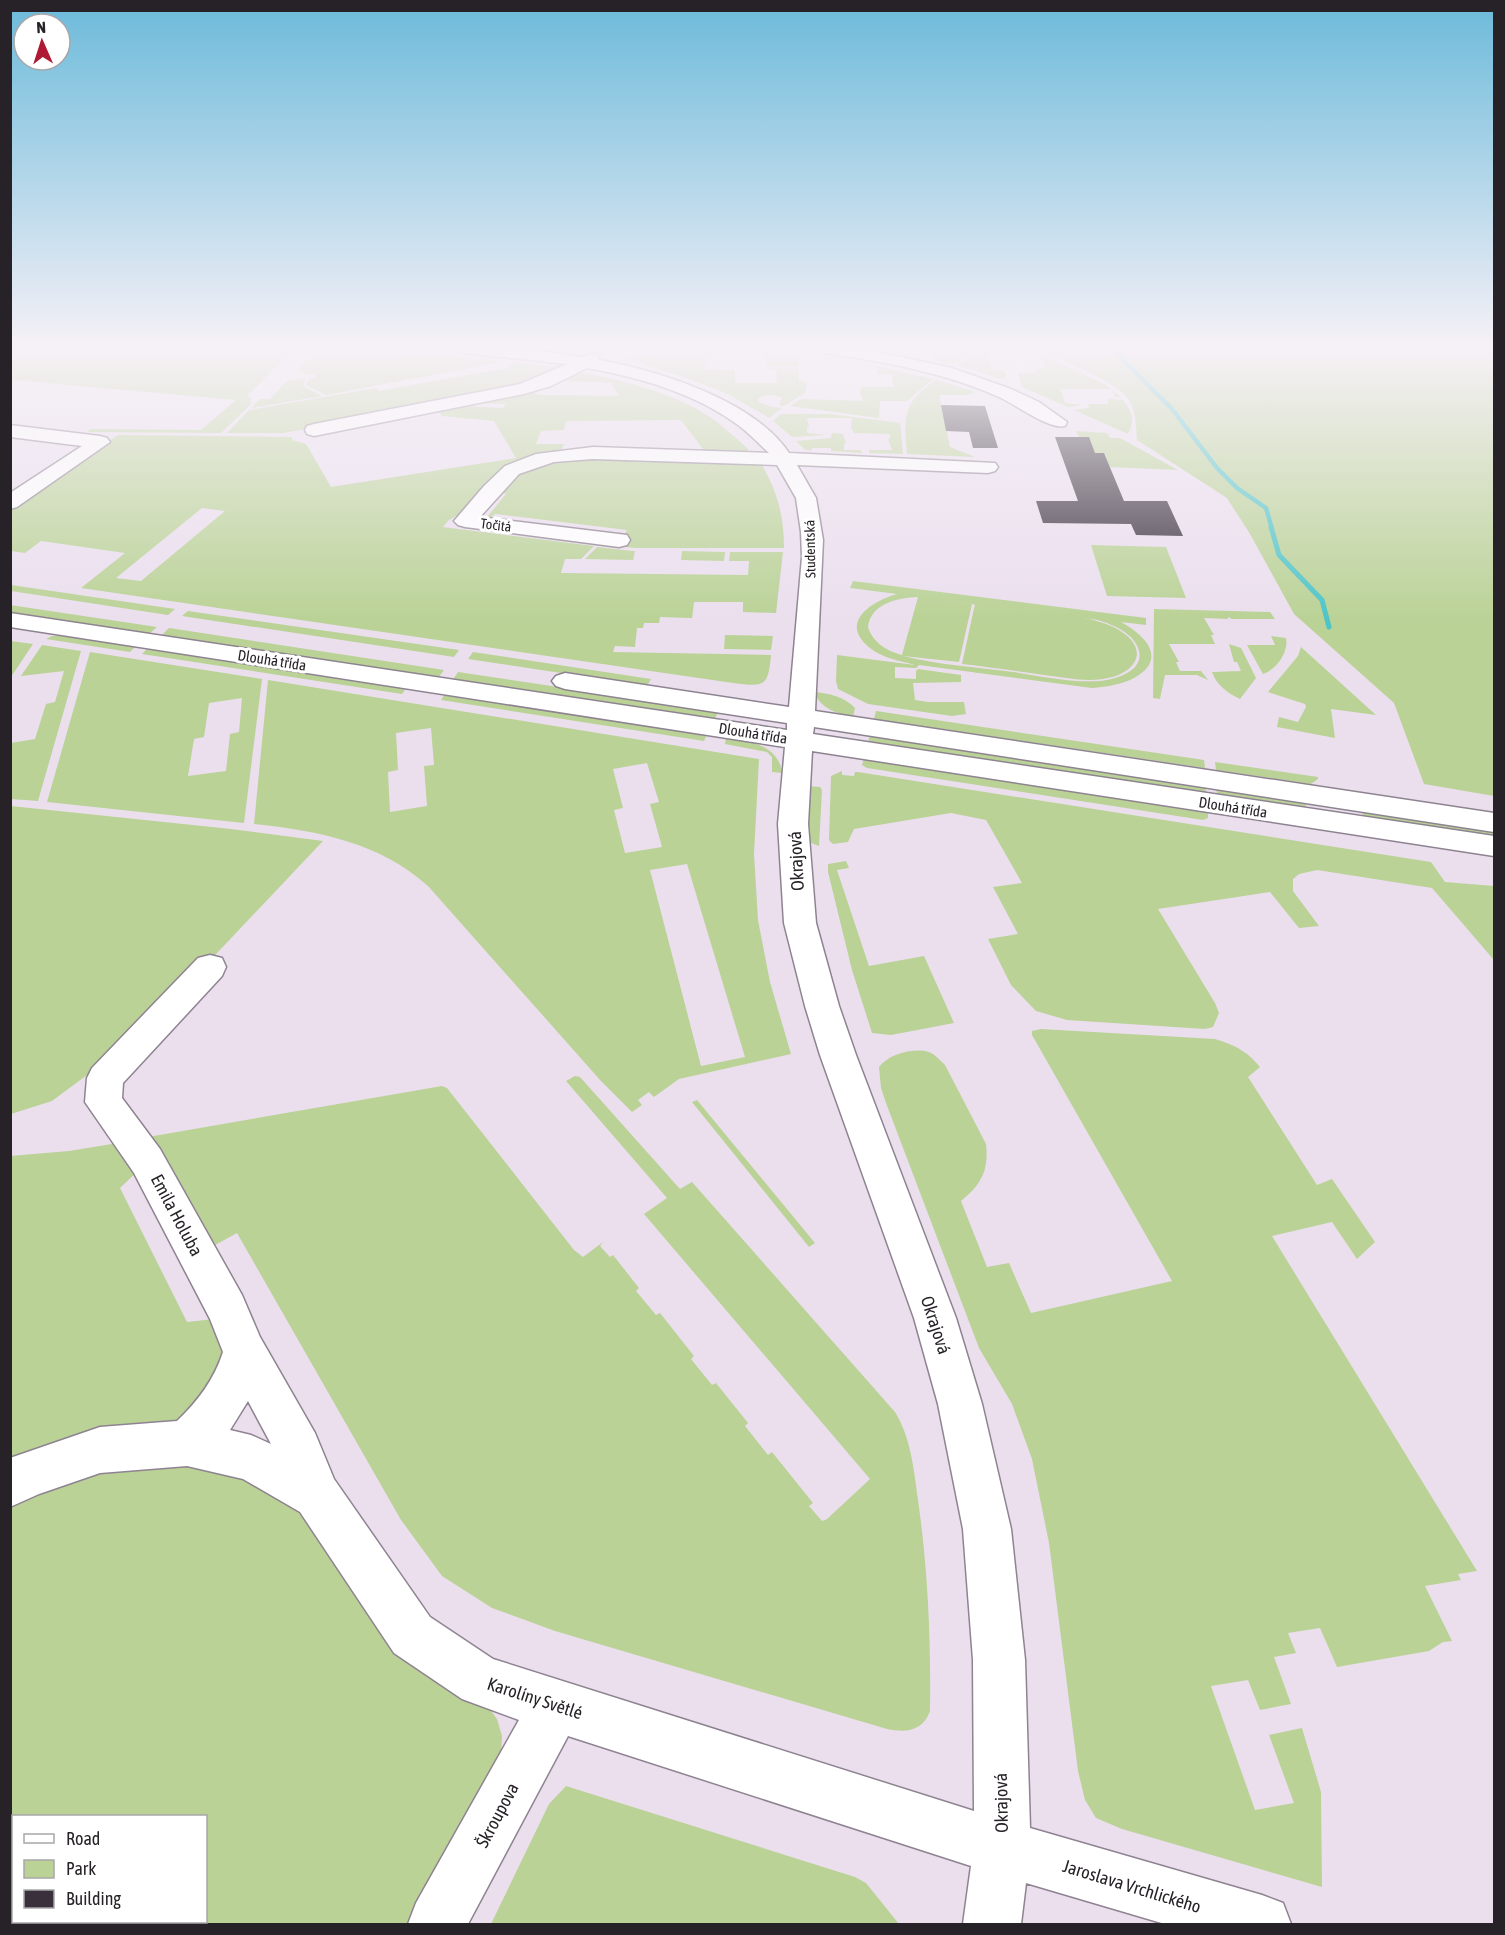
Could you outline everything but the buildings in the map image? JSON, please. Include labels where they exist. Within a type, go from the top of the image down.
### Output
[{"type":"street","points":[[10,502],[100,442],[70,438]]},
{"type":"street","name":"Studentská","points":[[767,438],[785,459],[804,491],[812,530],[813,557],[799,728]]},
{"type":"street","name":"Točitá","points":[[619,540],[465,521],[497,486],[501,477],[517,467],[547,458],[586,454],[785,459]]},
{"type":"street","points":[[785,459],[988,467]]},
{"type":"street","name":"Dlouhá třída","points":[[10,599],[799,728],[1494,846]]},
{"type":"street","name":"Dlouhá třída","points":[[10,620],[1494,822]]},
{"type":"street","name":"Okrajová","points":[[799,728],[793,844],[800,923],[822,1006],[838,1055],[935,1318],[960,1404],[987,1529],[999,1660],[1002,1848],[992,1924]]},
{"type":"street","name":"Emila Holuba","points":[[210,967],[105,1078],[103,1102],[127,1131],[147,1161],[227,1309],[245,1352],[299,1449],[317,1495]]},
{"type":"street","points":[[187,1443],[216,1414],[235,1383],[245,1352]]},
{"type":"street","name":"Karolíny Světlé","points":[[10,1484],[28,1474],[100,1450],[187,1443],[251,1458],[317,1495],[412,1635],[480,1681],[1002,1848]]},
{"type":"street","name":"Škroupova","points":[[437,1924],[556,1705]]},
{"type":"street","name":"Jaroslava Vrchlického","points":[[1002,1848],[1262,1924]]},
{"type":"green space","points":[[113,438],[292,438],[306,444],[331,487],[516,458],[504,438],[538,438],[536,444],[564,444],[561,451],[495,476],[460,514],[449,520],[443,527],[594,546],[581,559],[565,559],[561,573],[748,575],[749,561],[729,561],[730,552],[783,552],[776,613],[743,612],[743,602],[694,602],[692,618],[660,617],[659,623],[644,623],[643,628],[637,628],[635,647],[615,646],[613,652],[771,655],[768,673],[763,683],[752,685],[733,683],[81,588],[125,553],[41,541],[25,553],[11,551],[11,507]],"holes":[[[202,508],[225,511],[141,581],[116,578]]]},
{"type":"green space","points":[[695,438],[736,438],[748,449],[746,454],[706,453]]},
{"type":"green space","points":[[844,438],[846,444],[844,444],[844,450],[860,450],[863,453],[831,451],[831,448],[812,448],[811,451],[804,449],[796,441]]},
{"type":"green space","points":[[901,438],[903,454],[869,453],[869,450],[892,450],[888,439]]},
{"type":"green space","points":[[906,438],[948,438],[950,447],[975,457],[907,454]]},
{"type":"green space","points":[[1080,438],[1121,438],[1178,470],[1110,467],[1104,453],[1088,453]]},
{"type":"green space","points":[[1494,438],[1494,796],[1424,784],[1394,703],[1294,614],[1250,534],[1227,498],[1137,440]]},
{"type":"green space","points":[[576,459],[760,462],[778,503],[783,525],[784,548],[635,548],[617,546],[627,530],[495,514],[484,521],[475,514],[487,517],[506,494],[497,490],[524,471],[553,462]]},
{"type":"green space","points":[[1091,545],[1166,547],[1186,598],[1107,596]]},
{"type":"green space","points":[[597,547],[635,551],[633,560],[585,559]]},
{"type":"green space","points":[[682,551],[725,552],[724,561],[681,560]]},
{"type":"green space","points":[[853,581],[1146,618],[1146,625],[1121,622],[1139,635],[1149,646],[1151,657],[1148,667],[1126,682],[1092,688],[919,665],[916,668],[895,667],[895,678],[916,679],[918,669],[961,675],[961,682],[913,683],[915,700],[964,702],[966,714],[952,716],[868,704],[838,689],[837,655],[915,665],[874,651],[863,641],[858,632],[857,624],[867,609],[897,594],[850,588]],"holes":[[[918,597],[902,655],[881,646],[873,638],[868,627],[874,612],[880,607],[887,603]],[[972,604],[1098,620],[1127,633],[1138,648],[1140,656],[1138,662],[1134,668],[1121,676],[1106,680],[1067,680],[943,664],[903,656],[959,662]]]},
{"type":"green space","points":[[11,585],[175,609],[168,615],[11,591]]},
{"type":"green space","points":[[975,604],[1070,615],[1106,624],[1129,638],[1137,653],[1135,660],[1124,672],[1114,677],[1096,680],[962,664]]},
{"type":"green space","points":[[10,605],[157,627],[149,634],[11,614]]},
{"type":"green space","points":[[1154,609],[1270,612],[1275,619],[1204,618],[1214,635],[1211,635],[1215,644],[1169,644],[1179,662],[1176,662],[1180,671],[1201,671],[1208,680],[1197,675],[1165,675],[1160,699],[1153,698]]},
{"type":"green space","points":[[188,611],[459,650],[454,657],[182,616]]},
{"type":"green space","points":[[169,628],[444,670],[438,678],[161,636]]},
{"type":"green space","points":[[725,635],[773,636],[771,650],[724,649]]},
{"type":"green space","points":[[52,636],[136,646],[130,652],[46,639]]},
{"type":"green space","points":[[1271,636],[1286,638],[1286,649],[1277,665],[1263,674],[1247,645],[1275,645]]},
{"type":"green space","points":[[10,641],[33,644],[11,677]]},
{"type":"green space","points":[[1229,644],[1241,648],[1256,678],[1240,699],[1223,688],[1212,672],[1241,671],[1237,662],[1234,662]]},
{"type":"green space","points":[[42,645],[81,651],[38,801],[11,799],[11,743],[35,739],[46,704],[55,702],[64,671],[21,676]]},
{"type":"green space","points":[[1301,647],[1376,715],[1331,709],[1335,738],[1277,727],[1279,717],[1298,722],[1306,707],[1305,704],[1268,692],[1298,656]]},
{"type":"green space","points":[[148,648],[406,688],[402,694],[142,654]]},
{"type":"green space","points":[[90,652],[262,679],[244,823],[47,802]],"holes":[[[242,698],[239,732],[230,734],[226,771],[188,776],[194,739],[204,737],[209,703]]]},
{"type":"green space","points":[[473,652],[651,679],[647,686],[468,659]]},
{"type":"green space","points":[[458,672],[719,711],[714,720],[452,681]]},
{"type":"green space","points":[[268,680],[759,759],[754,854],[758,920],[770,982],[791,1054],[679,1079],[654,1097],[649,1092],[638,1100],[642,1105],[632,1112],[601,1081],[428,886],[409,871],[389,859],[347,841],[301,830],[254,824]],"holes":[[[431,728],[434,765],[424,766],[427,806],[390,812],[388,772],[398,770],[396,733]],[[647,763],[659,802],[650,804],[662,847],[625,853],[614,810],[623,808],[613,769]],[[687,864],[745,1057],[701,1066],[650,870]]]},
{"type":"green space","points":[[814,692],[846,701],[855,708],[853,717],[825,706]]},
{"type":"green space","points":[[445,694],[707,734],[704,741],[441,700]]},
{"type":"green space","points":[[876,711],[1204,760],[1205,768],[874,719]]},
{"type":"green space","points":[[870,734],[1206,784],[1206,795],[868,743]]},
{"type":"green space","points":[[726,737],[744,740],[769,750],[780,764],[782,773],[772,772],[772,757],[767,752],[725,744]]},
{"type":"green space","points":[[864,758],[1208,811],[1208,818],[1203,820],[867,768],[862,765]]},
{"type":"green space","points":[[1215,762],[1318,777],[1318,779],[1311,784],[1216,770]]},
{"type":"green space","points":[[842,771],[842,775],[854,776],[855,772],[858,772],[1431,862],[1445,882],[1494,886],[1494,960],[1432,888],[1317,870],[1299,874],[1293,879],[1293,891],[1319,926],[1299,928],[1270,892],[1158,909],[1215,1003],[1219,1013],[1213,1027],[1205,1029],[1067,1020],[1036,1011],[1011,985],[988,939],[1018,934],[993,887],[1022,883],[986,820],[951,813],[854,829],[848,842],[833,844],[829,840],[831,776]]},
{"type":"green space","points":[[1216,785],[1303,800],[1306,805],[1304,808],[1217,796]]},
{"type":"green space","points":[[807,786],[820,787],[822,790],[819,846],[809,842]]},
{"type":"green space","points":[[11,806],[323,841],[114,1062],[95,1069],[52,1101],[11,1114]]},
{"type":"green space","points":[[1362,811],[1427,817],[1494,828],[1494,840],[1370,820],[1363,817]]},
{"type":"green space","points":[[846,861],[849,868],[837,870],[869,966],[924,956],[954,1023],[891,1035],[872,1033],[852,970],[828,872],[828,864]]},
{"type":"green space","points":[[1041,1029],[1215,1039],[1240,1049],[1260,1067],[1248,1077],[1317,1185],[1332,1179],[1375,1242],[1357,1259],[1332,1222],[1272,1236],[1477,1571],[1458,1574],[1461,1580],[1425,1586],[1452,1641],[1443,1642],[1429,1651],[1337,1667],[1320,1628],[1288,1633],[1296,1653],[1274,1657],[1291,1704],[1260,1710],[1248,1680],[1211,1686],[1255,1810],[1294,1803],[1269,1735],[1302,1728],[1321,1792],[1322,1887],[1122,1829],[1096,1818],[1085,1800],[1078,1771],[1049,1543],[1032,1459],[1012,1404],[979,1348],[886,1103],[881,1088],[879,1067],[893,1056],[919,1051],[931,1053],[945,1065],[986,1144],[987,1154],[982,1177],[974,1189],[961,1201],[987,1267],[1009,1263],[1031,1313],[1172,1281],[1032,1035],[1032,1031]]},
{"type":"green space","points":[[575,1076],[580,1077],[680,1189],[692,1182],[895,1412],[905,1432],[915,1477],[928,1605],[930,1711],[918,1727],[901,1731],[887,1729],[555,1631],[492,1608],[442,1576],[401,1520],[237,1233],[208,1249],[148,1137],[442,1086],[447,1088],[574,1250],[583,1257],[603,1242],[600,1246],[610,1257],[613,1255],[639,1288],[636,1291],[656,1315],[660,1313],[694,1356],[691,1359],[712,1385],[716,1383],[748,1423],[745,1426],[768,1455],[772,1452],[813,1503],[809,1506],[822,1521],[827,1519],[870,1479],[644,1214],[667,1198],[566,1081]]},
{"type":"green space","points":[[697,1100],[815,1243],[809,1247],[692,1102]]},
{"type":"green space","points":[[124,1142],[144,1165],[120,1188],[187,1322],[223,1318],[228,1367],[189,1419],[11,1467],[10,1156],[69,1151]]},
{"type":"green space","points":[[210,1463],[284,1499],[306,1520],[358,1601],[401,1653],[487,1705],[497,1719],[502,1736],[501,1756],[471,1828],[423,1924],[11,1924],[11,1498],[91,1468]]},
{"type":"green space","points":[[566,1786],[855,1877],[866,1883],[899,1924],[491,1924],[549,1804]]},
{"type":"waterway","points":[[1194,438],[1217,468],[1237,488],[1266,508],[1272,529]]},
{"type":"waterway","points":[[1271,527],[1279,555],[1322,600],[1329,627]]}]
